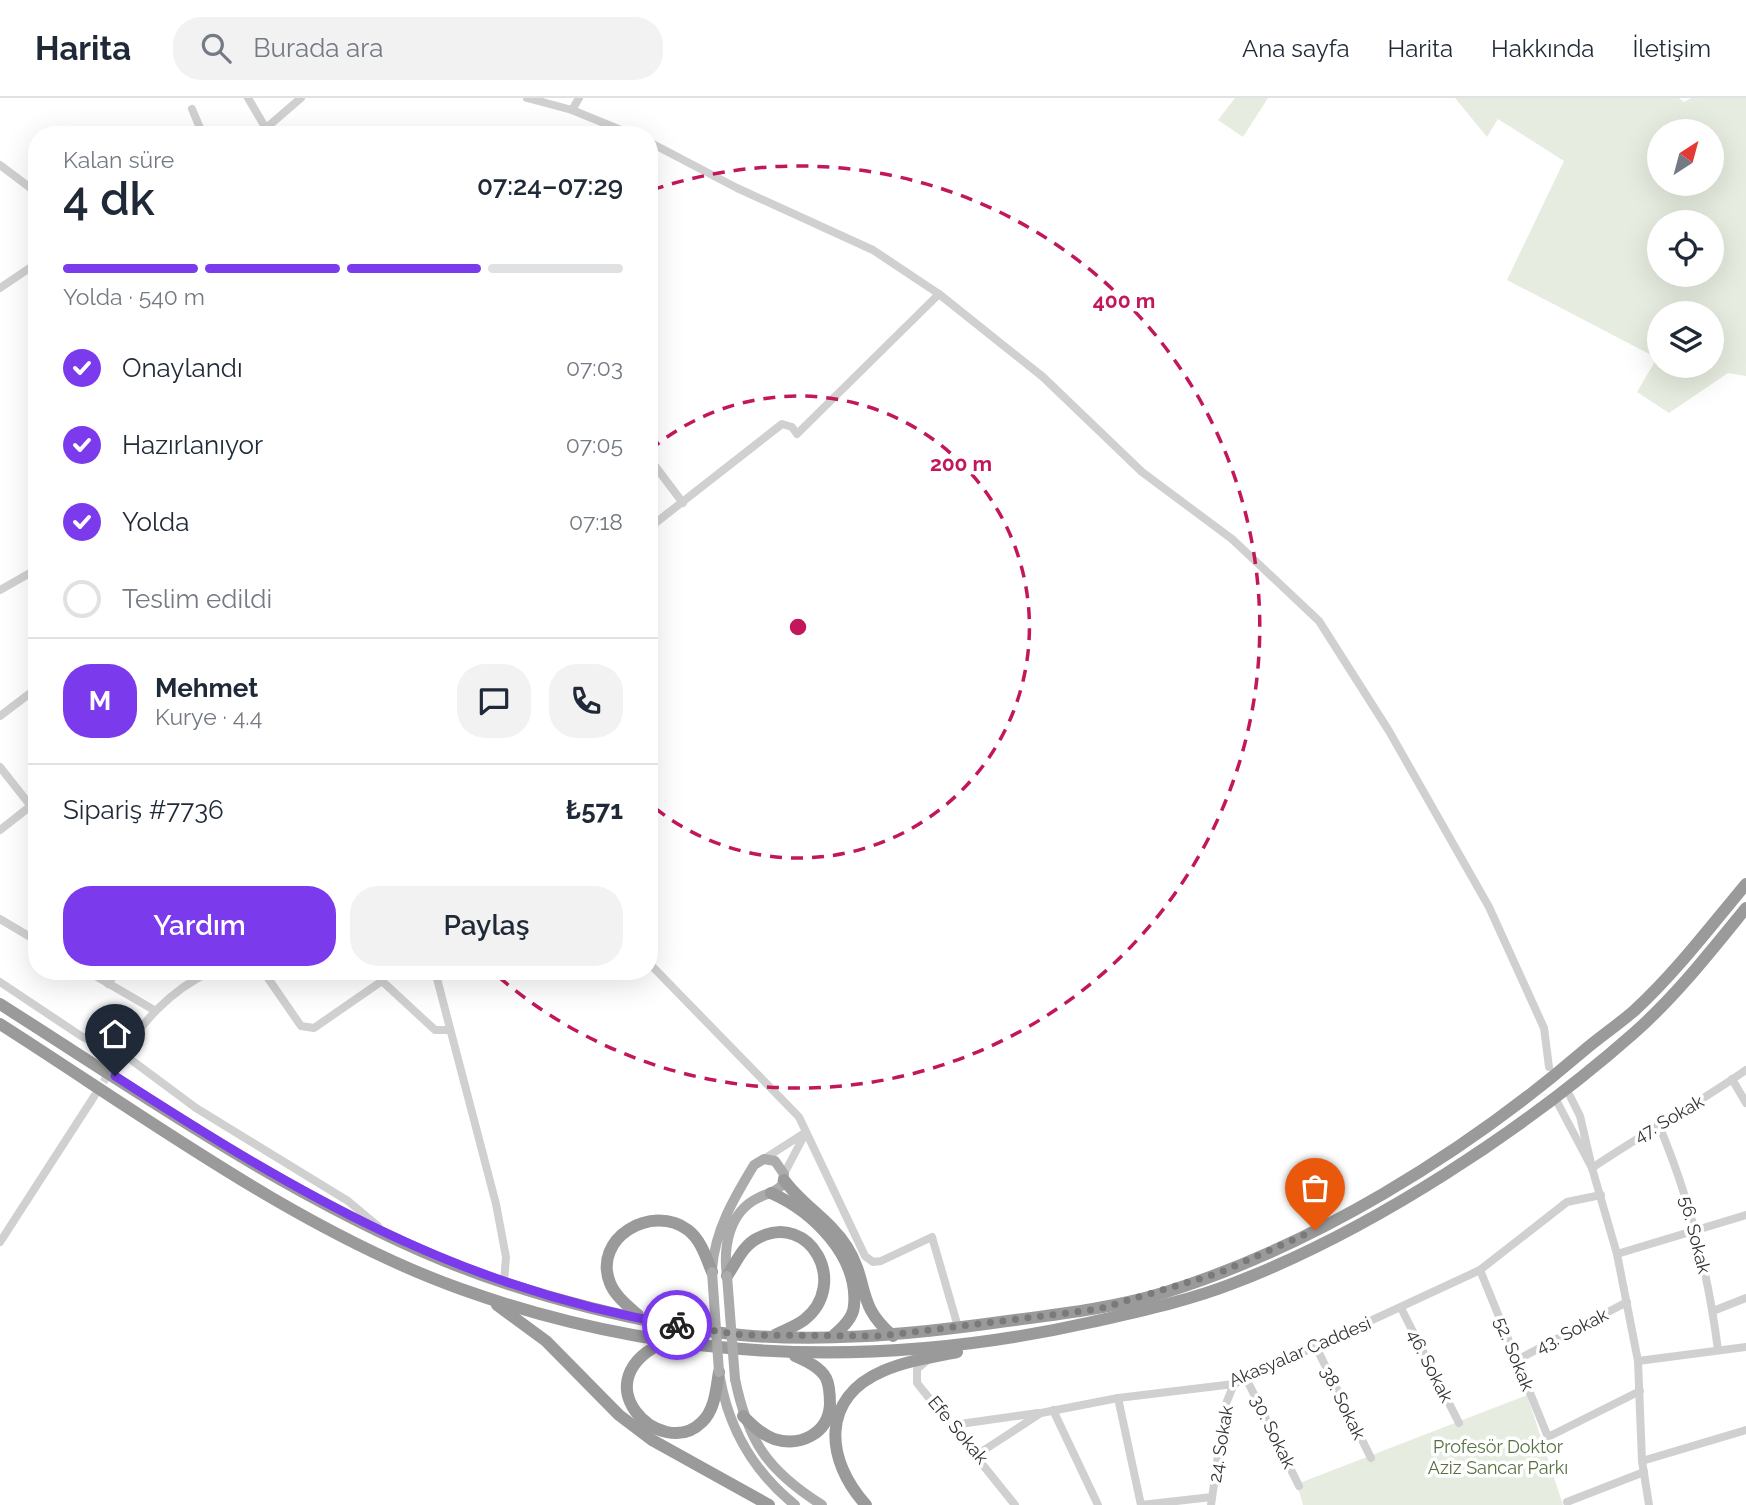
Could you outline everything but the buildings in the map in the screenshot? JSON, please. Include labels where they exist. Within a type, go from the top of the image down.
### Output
[{"type":"highway","points":[[0,1004],[240,1157],[390,1236],[504,1282],[641,1318],[742,1335],[893,1336],[1099,1309],[1160,1293],[1219,1273],[1315,1230],[1403,1181],[1553,1077],[1633,1012],[1668,976],[1746,884]]},
{"type":"highway","points":[[866,1505],[844,1474],[837,1456],[834,1430],[843,1404],[853,1390],[881,1371],[1172,1304],[1236,1283],[1299,1254],[1444,1173],[1555,1098],[1636,1031],[1692,973],[1746,908]]},
{"type":"highway","points":[[0,1024],[241,1178],[348,1238],[459,1288],[586,1325],[729,1350],[792,1354],[914,1350],[1023,1338]]},
{"type":"highway","points":[[784,1177],[825,1219],[848,1249],[857,1269],[867,1307],[875,1320],[893,1336]]},
{"type":"highway","points":[[770,1193],[792,1204],[822,1227],[846,1266],[854,1307],[850,1318],[832,1337]]},
{"type":"highway","points":[[641,1318],[621,1300],[610,1284],[606,1269],[613,1245],[632,1227],[659,1219],[674,1222],[689,1231],[700,1244],[712,1272]]},
{"type":"highway","points":[[727,1276],[748,1245],[772,1233],[800,1238],[813,1248],[824,1269],[823,1294],[804,1320],[775,1335]]},
{"type":"highway","points":[[482,1295],[518,1318],[546,1341],[619,1415],[652,1440],[769,1505]]},
{"type":"highway","points":[[667,1341],[646,1350],[635,1361],[628,1376],[630,1405],[637,1416],[656,1429],[681,1431],[702,1423],[710,1409],[719,1372]]},
{"type":"highway","points":[[743,1416],[758,1431],[788,1442],[814,1436],[824,1426],[830,1404],[826,1378],[818,1369],[792,1354]]},
{"type":"main road","points":[[795,1505],[761,1473],[743,1447],[732,1422],[719,1372],[712,1272],[714,1245],[720,1228],[754,1165],[764,1159],[775,1161],[784,1177],[778,1189],[750,1202],[734,1221],[727,1238],[727,1276],[735,1379],[743,1416],[754,1443],[770,1465],[799,1490],[822,1505]]},
{"type":"main road","points":[[750,1176],[754,1187],[770,1193]]},
{"type":"street","points":[[248,98],[264,126]]},
{"type":"street","points":[[274,126],[301,98]]},
{"type":"street","points":[[527,98],[572,110],[611,126]]},
{"type":"street","points":[[572,110],[579,98]]},
{"type":"street","points":[[192,109],[199,126]]},
{"type":"street","points":[[658,147],[737,188],[873,250],[939,294],[1043,377],[1142,472],[1241,546],[1319,621],[1389,731],[1489,907],[1544,1028],[1549,1067]]},
{"type":"street","points":[[0,165],[28,186]]},
{"type":"street","points":[[0,288],[28,269]]},
{"type":"street","points":[[658,521],[782,424],[792,427],[797,434],[939,294]]},
{"type":"street","points":[[658,470],[683,503]]},
{"type":"street","points":[[0,590],[28,574]]},
{"type":"street","points":[[0,716],[28,695]]},
{"type":"street","points":[[0,767],[28,797]]},
{"type":"street","points":[[0,830],[28,808]]},
{"type":"street","points":[[0,919],[28,934]]},
{"type":"street","points":[[658,973],[799,1117],[859,1246],[873,1262],[932,1237],[958,1327]]},
{"type":"street","points":[[102,980],[154,1010]]},
{"type":"street","points":[[108,984],[111,980]]},
{"type":"street","points":[[116,1062],[154,1010],[192,980]]},
{"type":"street","points":[[269,980],[301,1026],[307,1029],[314,1028],[382,981],[435,1030],[448,1030]]},
{"type":"street","points":[[437,980],[496,1204],[506,1257],[504,1282]]},
{"type":"street","points":[[0,982],[81,1036],[105,1049],[122,1053],[196,1108],[348,1201],[390,1236]]},
{"type":"street","name":"47. Sokak","points":[[1592,1168],[1658,1123],[1709,1096],[1746,1070]]},
{"type":"street","points":[[1732,1079],[1746,1103]]},
{"type":"street","points":[[0,1242],[95,1095]]},
{"type":"street","points":[[1570,1097],[1580,1116],[1617,1254],[1627,1303],[1638,1361],[1642,1461],[1649,1505]]},
{"type":"street","points":[[1555,1098],[1592,1168]]},
{"type":"street","name":"56. Sokak","points":[[1658,1123],[1681,1177],[1696,1232],[1713,1311],[1718,1350]]},
{"type":"street","points":[[764,1159],[806,1132]]},
{"type":"street","points":[[784,1177],[806,1132]]},
{"type":"street","name":"Akasyalar Caddesi","points":[[978,1454],[1041,1413],[1118,1398],[1234,1384],[1480,1270],[1567,1202],[1601,1195]]},
{"type":"street","points":[[1617,1254],[1746,1215]]},
{"type":"street","name":"52. Sokak","points":[[1480,1270],[1548,1437],[1640,1391]]},
{"type":"street","points":[[1713,1311],[1746,1298]]},
{"type":"street","name":"43. Sokak","points":[[1517,1360],[1627,1303]]},
{"type":"street","name":"46. Sokak","points":[[1401,1308],[1459,1423]]},
{"type":"street","name":"38. Sokak","points":[[1316,1347],[1371,1458]]},
{"type":"street","points":[[1638,1361],[1746,1347]]},
{"type":"street","name":"Efe Sokak","points":[[931,1358],[917,1369],[917,1382],[978,1454],[1015,1505]]},
{"type":"street","name":"30. Sokak","points":[[1246,1378],[1299,1486]]},
{"type":"street","name":"24. Sokak","points":[[1212,1501],[1225,1406],[1234,1384]]},
{"type":"street","points":[[1118,1398],[1141,1505],[1212,1501]]},
{"type":"street","points":[[1053,1410],[1098,1505]]},
{"type":"street","points":[[954,1425],[1041,1413]]},
{"type":"street","points":[[1642,1461],[1746,1430]]},
{"type":"street","points":[[1567,1502],[1644,1472]]},
{"type":"green space","points":[[1235,98],[1268,98],[1243,137],[1218,120]]},
{"type":"green space","points":[[1455,98],[1679,98],[1684,102],[1691,98],[1746,98],[1746,376],[1728,373],[1724,376],[1724,301],[1647,301],[1647,353],[1507,280],[1564,161],[1498,119],[1487,137]]},
{"type":"green space","points":[[1647,375],[1647,378],[1721,378],[1669,413],[1637,392]]},
{"type":"green space","name":"Profesör Doktor Aziz Sancar Parkı","points":[[1527,1395],[1563,1505],[1303,1505],[1297,1484]]},
{"type":"tunnel","points":[[97,1092],[116,1062]]},
{"type":"way so far","points":[[677,1325],[742,1335],[881,1336],[1099,1309],[1160,1293],[1219,1273],[1315,1230]]},
{"type":"route","points":[[115,1076],[240,1157],[369,1227],[448,1262],[504,1282],[608,1311],[677,1325]]}]
